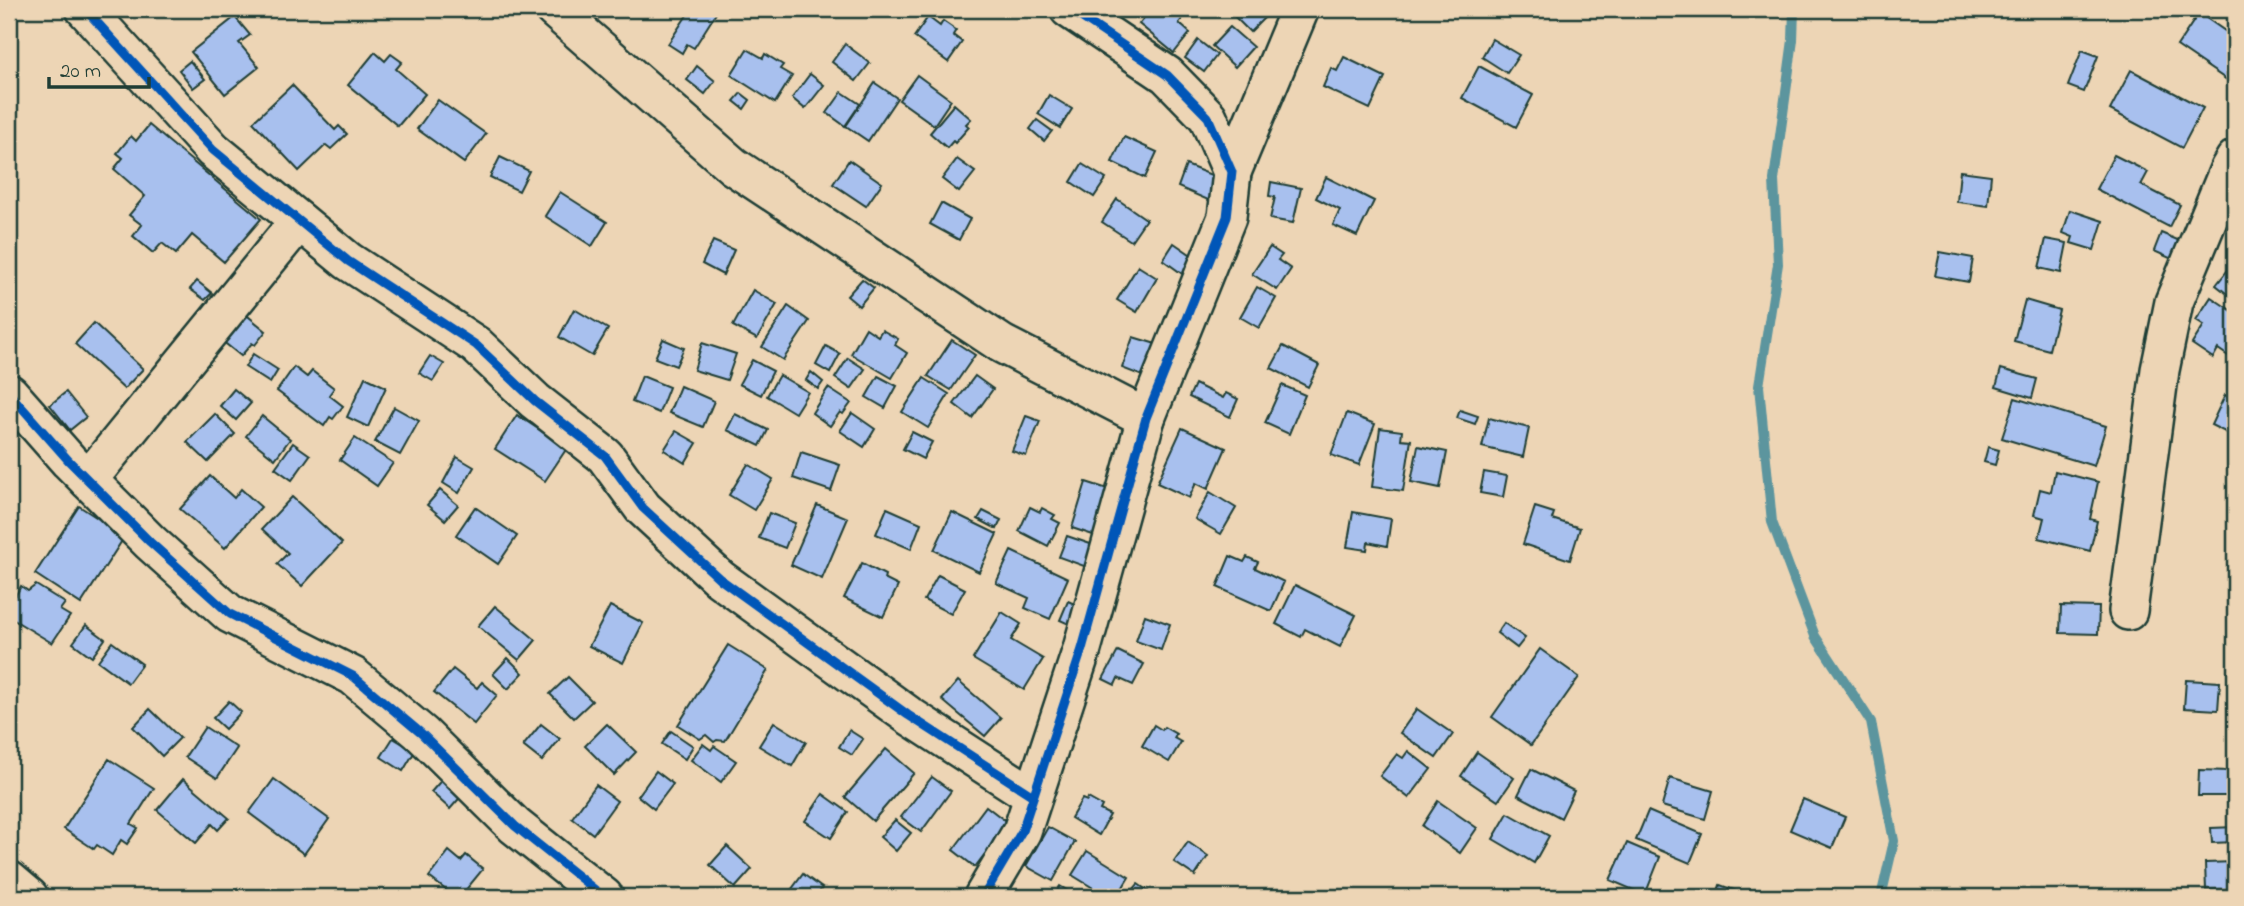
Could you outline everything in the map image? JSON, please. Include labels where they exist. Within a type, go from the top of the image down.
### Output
[{"type":"street","points":[[85,9],[213,150],[348,261],[476,345],[535,401],[605,456],[643,508],[720,579],[908,715],[1033,796]]},
{"type":"street","points":[[554,9],[733,166],[1002,344],[1146,418]]},
{"type":"street","points":[[1069,9],[1167,75],[1208,117],[1232,172]]},
{"type":"street","points":[[983,897],[1022,831],[1082,649],[1146,418],[1227,217],[1232,172],[1300,9]]},
{"type":"street","points":[[2129,611],[2160,370],[2174,302],[2235,159]]},
{"type":"street","points":[[88,480],[299,221]]},
{"type":"street","points":[[9,393],[88,480],[150,542],[230,614],[353,676],[430,741],[515,826],[604,897]]},
{"type":"building","points":[[691,9],[718,10],[694,48],[687,44],[682,53],[668,44]]},
{"type":"building","points":[[1151,9],[1168,9],[1182,19],[1179,23],[1190,33],[1174,53],[1139,24]]},
{"type":"building","points":[[1227,9],[1273,9],[1250,32]]},
{"type":"building","points":[[2199,13],[2228,33],[2235,22],[2233,84],[2177,46]]},
{"type":"building","points":[[235,17],[250,35],[239,43],[259,67],[225,94],[191,52]]},
{"type":"building","points":[[928,17],[940,26],[943,21],[956,30],[953,35],[962,42],[948,62],[914,37]]},
{"type":"building","points":[[1230,27],[1253,47],[1235,67],[1212,46]]},
{"type":"building","points":[[1492,39],[1519,55],[1507,73],[1482,57]]},
{"type":"building","points":[[1198,40],[1217,55],[1204,72],[1185,58]]},
{"type":"building","points":[[845,44],[870,63],[856,81],[832,62]]},
{"type":"building","points":[[747,49],[763,58],[765,54],[783,65],[780,69],[792,76],[775,103],[731,75]]},
{"type":"building","points":[[2082,50],[2098,56],[2084,92],[2068,86]]},
{"type":"building","points":[[375,52],[385,61],[391,54],[402,62],[396,69],[425,94],[398,126],[348,85]]},
{"type":"building","points":[[1344,57],[1385,77],[1370,109],[1323,87],[1331,68],[1337,71]]},
{"type":"building","points":[[190,61],[205,79],[193,88],[179,70]]},
{"type":"building","points":[[697,66],[715,81],[705,94],[687,80]]},
{"type":"building","points":[[1479,66],[1533,95],[1516,127],[1462,98]]},
{"type":"building","points":[[2131,70],[2203,108],[2182,148],[2110,110]]},
{"type":"building","points":[[810,74],[824,85],[805,109],[792,98]]},
{"type":"building","points":[[917,75],[951,100],[934,125],[899,100]]},
{"type":"building","points":[[875,83],[897,98],[868,141],[846,126]]},
{"type":"building","points":[[292,85],[335,130],[339,126],[347,134],[331,149],[326,145],[299,171],[253,122]]},
{"type":"building","points":[[842,92],[860,104],[845,126],[827,113]]},
{"type":"building","points":[[741,93],[750,100],[744,109],[734,101]]},
{"type":"building","points":[[1049,95],[1072,109],[1060,128],[1038,114]]},
{"type":"building","points":[[438,100],[486,134],[464,163],[417,129]]},
{"type":"building","points":[[954,104],[971,119],[966,124],[969,127],[947,148],[930,133]]},
{"type":"building","points":[[1037,120],[1052,131],[1044,141],[1030,129]]},
{"type":"building","points":[[149,125],[261,219],[224,262],[192,235],[176,254],[162,243],[153,253],[133,236],[142,225],[129,215],[145,196],[114,169],[123,158],[117,153],[131,136],[136,141]]},
{"type":"building","points":[[1124,137],[1157,152],[1145,178],[1112,162]]},
{"type":"building","points":[[2114,155],[2148,172],[2141,185],[2180,205],[2169,227],[2096,189]]},
{"type":"building","points":[[500,157],[529,171],[519,191],[490,177]]},
{"type":"building","points":[[957,159],[975,172],[959,192],[942,179]]},
{"type":"building","points":[[849,160],[882,183],[866,206],[833,184]]},
{"type":"building","points":[[1082,164],[1106,179],[1094,197],[1071,182]]},
{"type":"building","points":[[1186,165],[1224,180],[1215,203],[1178,187]]},
{"type":"building","points":[[1960,171],[1991,175],[1988,206],[1957,202]]},
{"type":"building","points":[[1326,177],[1374,201],[1357,236],[1333,225],[1340,210],[1316,198]]},
{"type":"building","points":[[1271,182],[1301,188],[1293,223],[1270,219],[1275,197],[1269,196]]},
{"type":"building","points":[[560,192],[607,222],[592,246],[545,216]]},
{"type":"building","points":[[1117,199],[1146,219],[1131,241],[1102,222]]},
{"type":"building","points":[[941,203],[970,219],[959,240],[930,224]]},
{"type":"building","points":[[2070,210],[2103,221],[2094,250],[2071,243],[2073,237],[2063,233]]},
{"type":"building","points":[[2161,233],[2180,241],[2172,259],[2154,251]]},
{"type":"building","points":[[2046,239],[2067,243],[2061,273],[2039,268]]},
{"type":"building","points":[[713,241],[734,250],[723,275],[702,264]]},
{"type":"building","points":[[1174,243],[1200,261],[1188,278],[1163,260]]},
{"type":"building","points":[[1270,247],[1282,255],[1278,260],[1291,269],[1277,290],[1252,274]]},
{"type":"building","points":[[1940,252],[1973,258],[1969,282],[1935,276]]},
{"type":"building","points":[[2235,261],[2235,300],[2216,285]]},
{"type":"building","points":[[1138,266],[1157,278],[1137,312],[1117,300]]},
{"type":"building","points":[[862,279],[874,288],[859,306],[847,296]]},
{"type":"building","points":[[197,281],[212,293],[205,300],[190,289]]},
{"type":"building","points":[[1257,287],[1276,298],[1259,328],[1240,317]]},
{"type":"building","points":[[753,290],[777,304],[757,339],[733,326]]},
{"type":"building","points":[[2211,297],[2235,313],[2234,360],[2218,349],[2213,358],[2192,344],[2204,325],[2196,320]]},
{"type":"building","points":[[2025,300],[2059,310],[2049,350],[2014,341]]},
{"type":"building","points":[[788,306],[809,321],[783,360],[762,347]]},
{"type":"building","points":[[574,309],[608,329],[592,356],[559,337]]},
{"type":"building","points":[[243,312],[266,331],[255,345],[252,343],[241,356],[221,340]]},
{"type":"building","points":[[94,323],[143,369],[124,389],[75,344]]},
{"type":"building","points":[[866,328],[878,336],[882,330],[898,339],[895,345],[907,353],[892,378],[851,354]]},
{"type":"building","points":[[1133,337],[1156,344],[1145,377],[1122,368]]},
{"type":"building","points":[[663,339],[684,348],[676,366],[655,358]]},
{"type":"building","points":[[952,340],[975,355],[951,390],[928,376]]},
{"type":"building","points":[[702,343],[736,354],[727,380],[694,370]]},
{"type":"building","points":[[826,346],[840,354],[830,373],[816,365]]},
{"type":"building","points":[[1283,346],[1319,365],[1308,387],[1271,368]]},
{"type":"building","points":[[253,354],[278,370],[270,383],[245,367]]},
{"type":"building","points":[[430,356],[444,364],[433,381],[419,373]]},
{"type":"building","points":[[848,358],[865,369],[851,389],[835,378]]},
{"type":"building","points":[[752,360],[773,371],[761,395],[739,384]]},
{"type":"building","points":[[294,367],[307,377],[312,371],[334,388],[329,395],[343,406],[324,426],[277,391]]},
{"type":"building","points":[[2001,369],[2037,379],[2032,398],[1996,387]]},
{"type":"building","points":[[811,372],[823,382],[818,389],[806,380]]},
{"type":"building","points":[[779,375],[808,392],[795,413],[767,396]]},
{"type":"building","points":[[642,376],[669,387],[659,413],[632,402]]},
{"type":"building","points":[[878,376],[897,386],[885,408],[866,397]]},
{"type":"building","points":[[975,376],[993,389],[972,418],[954,404]]},
{"type":"building","points":[[365,377],[386,387],[368,427],[347,417]]},
{"type":"building","points":[[924,378],[949,394],[928,428],[902,412]]},
{"type":"building","points":[[1195,384],[1223,398],[1226,393],[1238,399],[1230,417],[1189,397]]},
{"type":"building","points":[[1282,385],[1305,395],[1289,434],[1265,423]]},
{"type":"building","points":[[680,386],[714,401],[703,427],[669,413]]},
{"type":"building","points":[[828,388],[851,403],[830,426],[812,413]]},
{"type":"building","points":[[234,389],[251,403],[236,420],[220,406]]},
{"type":"building","points":[[66,392],[86,417],[70,430],[50,405]]},
{"type":"building","points":[[2225,395],[2235,400],[2235,437],[2211,425]]},
{"type":"building","points":[[2015,398],[2106,426],[2094,466],[2002,438]]},
{"type":"building","points":[[394,407],[419,421],[400,455],[375,442]]},
{"type":"building","points":[[1460,410],[1478,416],[1475,424],[1457,418]]},
{"type":"building","points":[[852,413],[875,429],[864,447],[840,431]]},
{"type":"building","points":[[1347,413],[1375,424],[1359,465],[1331,455]]},
{"type":"building","points":[[215,414],[235,434],[208,462],[187,442]]},
{"type":"building","points":[[735,414],[768,430],[760,446],[727,430]]},
{"type":"building","points":[[517,415],[567,448],[545,481],[495,449]]},
{"type":"building","points":[[262,416],[290,439],[275,459],[246,436]]},
{"type":"building","points":[[1026,416],[1040,421],[1026,456],[1012,451]]},
{"type":"building","points":[[1489,418],[1529,428],[1523,457],[1482,447]]},
{"type":"building","points":[[1182,428],[1226,448],[1208,489],[1196,483],[1189,498],[1157,483]]},
{"type":"building","points":[[1380,428],[1402,431],[1401,439],[1411,440],[1403,491],[1372,487]]},
{"type":"building","points":[[676,431],[697,443],[685,463],[664,450]]},
{"type":"building","points":[[912,432],[932,442],[923,459],[903,449]]},
{"type":"building","points":[[355,438],[393,463],[377,486],[340,460]]},
{"type":"building","points":[[293,443],[310,455],[292,480],[275,468]]},
{"type":"building","points":[[1418,446],[1447,452],[1440,488],[1411,482]]},
{"type":"building","points":[[1988,447],[1999,450],[1995,465],[1984,462]]},
{"type":"building","points":[[801,452],[840,465],[831,491],[793,478]]},
{"type":"building","points":[[457,457],[474,467],[459,493],[443,483]]},
{"type":"building","points":[[748,464],[773,479],[754,510],[729,495]]},
{"type":"building","points":[[2055,471],[2098,482],[2090,519],[2097,521],[2090,551],[2039,538],[2044,518],[2034,515],[2040,489],[2051,492]]},
{"type":"building","points":[[1484,472],[1507,476],[1503,497],[1480,493]]},
{"type":"building","points":[[210,476],[234,498],[241,489],[261,507],[225,548],[180,509]]},
{"type":"building","points":[[1086,482],[1120,493],[1105,539],[1072,528]]},
{"type":"building","points":[[440,490],[458,505],[445,520],[427,505]]},
{"type":"building","points":[[1210,492],[1236,508],[1221,534],[1195,519]]},
{"type":"building","points":[[292,497],[342,543],[302,586],[277,564],[288,553],[262,529]]},
{"type":"building","points":[[817,505],[848,518],[822,579],[791,565]]},
{"type":"building","points":[[79,506],[125,536],[81,604],[35,574]]},
{"type":"building","points":[[475,507],[517,536],[498,564],[456,535]]},
{"type":"building","points":[[1030,507],[1040,512],[1042,508],[1055,515],[1052,519],[1060,523],[1048,546],[1019,531]]},
{"type":"building","points":[[1535,507],[1554,513],[1552,519],[1580,528],[1570,560],[1523,544]]},
{"type":"building","points":[[887,508],[921,523],[911,549],[876,534]]},
{"type":"building","points":[[983,511],[1001,520],[997,529],[978,519]]},
{"type":"building","points":[[952,512],[997,534],[979,572],[934,550]]},
{"type":"building","points":[[1353,512],[1391,519],[1387,546],[1368,542],[1367,550],[1347,547]]},
{"type":"building","points":[[769,513],[795,523],[785,548],[759,538]]},
{"type":"building","points":[[1067,536],[1102,548],[1095,570],[1059,557]]},
{"type":"building","points":[[1011,551],[1068,578],[1050,619],[1025,608],[1029,598],[996,583]]},
{"type":"building","points":[[1230,556],[1244,562],[1247,557],[1258,562],[1255,568],[1284,582],[1271,611],[1217,587]]},
{"type":"building","points":[[862,563],[885,575],[884,579],[898,586],[883,617],[844,598]]},
{"type":"building","points":[[938,575],[965,589],[951,614],[924,600]]},
{"type":"building","points":[[36,585],[65,603],[60,610],[70,616],[52,643],[9,617],[9,607],[21,586],[28,591]]},
{"type":"building","points":[[1295,585],[1356,615],[1340,647],[1305,629],[1301,637],[1276,624]]},
{"type":"building","points":[[1068,601],[1079,606],[1071,625],[1060,620]]},
{"type":"building","points":[[495,606],[536,640],[519,660],[478,626]]},
{"type":"building","points":[[610,606],[643,623],[623,663],[589,646]]},
{"type":"building","points":[[2061,606],[2099,607],[2098,634],[2060,633]]},
{"type":"building","points":[[1002,612],[1021,624],[1011,640],[1043,659],[1024,690],[973,659]]},
{"type":"building","points":[[1145,615],[1170,624],[1161,650],[1136,641]]},
{"type":"building","points":[[1504,623],[1525,638],[1517,648],[1497,633]]},
{"type":"building","points":[[86,625],[105,639],[92,657],[73,643]]},
{"type":"building","points":[[112,642],[142,664],[128,683],[98,661]]},
{"type":"building","points":[[728,645],[768,670],[725,741],[714,742],[706,735],[700,739],[678,725]]},
{"type":"building","points":[[1540,649],[1579,677],[1531,745],[1492,717]]},
{"type":"building","points":[[1118,651],[1144,664],[1133,685],[1118,678],[1115,685],[1103,679]]},
{"type":"building","points":[[508,658],[523,673],[508,689],[493,674]]},
{"type":"building","points":[[453,669],[477,688],[482,682],[497,695],[474,724],[434,692]]},
{"type":"building","points":[[568,677],[592,701],[574,718],[550,694]]},
{"type":"building","points":[[2186,680],[2220,682],[2218,710],[2184,708]]},
{"type":"building","points":[[958,681],[1001,718],[985,736],[942,700]]},
{"type":"building","points":[[229,701],[241,712],[225,729],[213,718]]},
{"type":"building","points":[[150,709],[180,738],[162,756],[133,727]]},
{"type":"building","points":[[1417,709],[1453,734],[1436,758],[1400,733]]},
{"type":"building","points":[[774,722],[806,742],[792,766],[759,746]]},
{"type":"building","points":[[541,724],[560,739],[542,761],[523,746]]},
{"type":"building","points":[[607,724],[636,752],[614,775],[585,746]]},
{"type":"building","points":[[1154,725],[1176,734],[1174,738],[1181,742],[1169,762],[1142,746]]},
{"type":"building","points":[[205,727],[237,748],[217,778],[185,757]]},
{"type":"building","points":[[849,730],[863,739],[852,755],[839,747]]},
{"type":"building","points":[[671,731],[693,746],[685,759],[662,744]]},
{"type":"building","points":[[393,738],[415,751],[403,771],[381,757]]},
{"type":"building","points":[[703,744],[711,750],[714,746],[736,761],[721,782],[691,760]]},
{"type":"building","points":[[886,749],[914,773],[873,821],[845,797]]},
{"type":"building","points":[[1408,751],[1431,769],[1409,798],[1380,776],[1397,754],[1403,758]]},
{"type":"building","points":[[1477,752],[1514,778],[1498,801],[1461,776]]},
{"type":"building","points":[[109,759],[154,788],[131,824],[138,828],[127,844],[121,840],[112,855],[97,845],[94,849],[64,829]]},
{"type":"building","points":[[1531,769],[1574,791],[1561,818],[1518,795]]},
{"type":"building","points":[[2199,770],[2229,771],[2228,796],[2198,796]]},
{"type":"building","points":[[656,771],[673,784],[654,809],[638,796]]},
{"type":"building","points":[[446,775],[465,792],[450,809],[431,792]]},
{"type":"building","points":[[932,777],[951,791],[921,832],[901,817]]},
{"type":"building","points":[[1670,778],[1713,791],[1705,819],[1662,806]]},
{"type":"building","points":[[183,779],[229,818],[218,830],[212,824],[196,843],[157,810]]},
{"type":"building","points":[[274,779],[329,819],[304,854],[249,813]]},
{"type":"building","points":[[596,785],[617,801],[593,834],[572,818]]},
{"type":"building","points":[[823,794],[848,812],[831,838],[805,821]]},
{"type":"building","points":[[1088,798],[1102,806],[1100,810],[1110,815],[1099,835],[1071,818],[1082,799],[1087,801]]},
{"type":"building","points":[[1803,799],[1845,817],[1832,848],[1790,830]]},
{"type":"building","points":[[1438,801],[1477,828],[1460,853],[1422,826]]},
{"type":"building","points":[[986,806],[1008,823],[975,867],[953,850]]},
{"type":"building","points":[[1648,811],[1702,834],[1690,863],[1636,840]]},
{"type":"building","points":[[1508,813],[1549,836],[1534,863],[1493,839]]},
{"type":"building","points":[[895,820],[911,833],[896,851],[880,837]]},
{"type":"building","points":[[1048,827],[1075,842],[1053,881],[1026,866]]},
{"type":"building","points":[[2235,827],[2235,842],[2212,843],[2211,828]]},
{"type":"building","points":[[1188,842],[1208,856],[1195,876],[1174,862]]},
{"type":"building","points":[[1627,843],[1660,857],[1645,895],[1610,880]]},
{"type":"building","points":[[727,846],[752,869],[735,888],[710,865]]},
{"type":"building","points":[[449,851],[461,861],[466,855],[483,869],[460,897],[455,897],[429,877]]},
{"type":"building","points":[[1087,851],[1129,877],[1117,897],[1108,897],[1072,875]]},
{"type":"building","points":[[2235,862],[2235,889],[2206,890],[2205,863]]},
{"type":"building","points":[[803,874],[822,888],[816,897],[786,897]]},
{"type":"building","points":[[1138,884],[1148,891],[1143,897],[1127,897]]},
{"type":"building","points":[[1720,885],[1737,891],[1735,897],[1716,897]]},
{"type":"building","points":[[1060,886],[1078,897],[1053,897]]},
{"type":"waterway","points":[[1794,9],[1793,40],[1774,180],[1778,264],[1759,386],[1772,522],[1815,636],[1871,722],[1894,841],[1881,897]]},
{"type":"cycle path","points":[[85,9],[213,150],[348,261],[476,345],[535,401],[605,456],[643,508],[720,579],[908,715],[1033,796]]},
{"type":"cycle path","points":[[983,897],[1022,831],[1082,649],[1146,418],[1227,217],[1232,172],[1208,117],[1167,75],[1069,9]]},
{"type":"cycle path","points":[[9,393],[69,461],[150,542],[230,614],[353,676],[422,734],[515,826],[604,897]]}]
